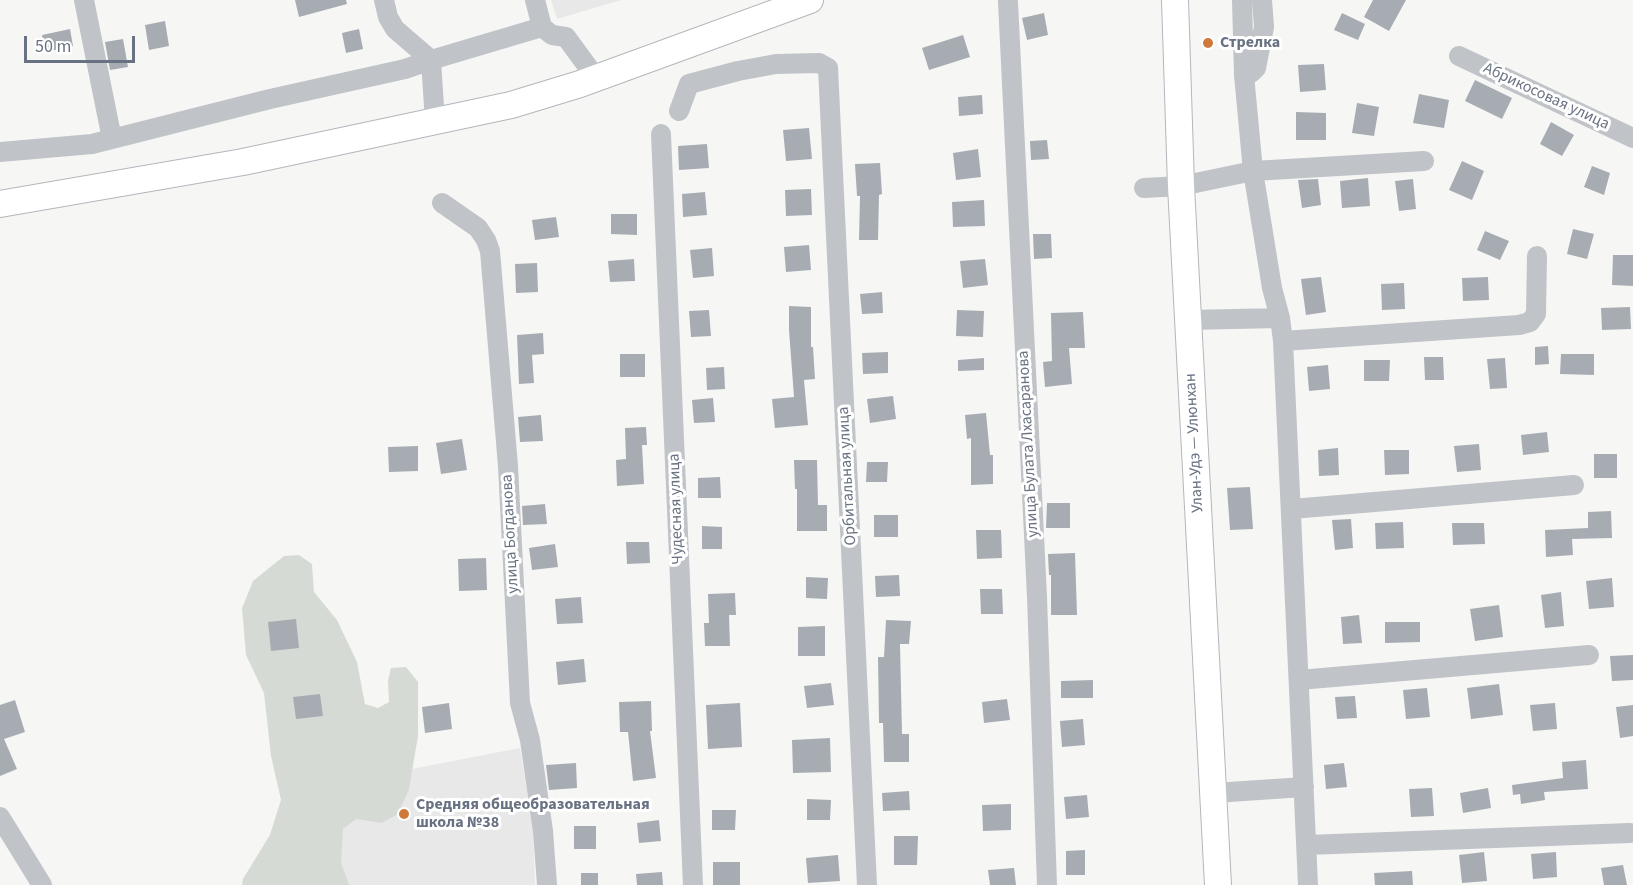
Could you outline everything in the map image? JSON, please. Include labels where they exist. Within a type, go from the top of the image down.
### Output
[{"type":"main road","points":[[0,204],[243,162],[511,105],[596,78],[772,6],[810,0]]},
{"type":"main road","name":"Улан-Удэ — Улюнхан","points":[[1175,0],[1181,186],[1218,885]]},
{"type":"street","points":[[84,0],[112,139]]},
{"type":"street","points":[[384,0],[388,17],[395,29],[430,60],[435,122]]},
{"type":"street","points":[[535,0],[542,27],[552,35],[566,37],[596,78]]},
{"type":"street","points":[[1242,0],[1244,75],[1253,171],[1283,341],[1308,885]]},
{"type":"street","points":[[1244,75],[1256,68],[1264,27],[1262,0]]},
{"type":"street","name":"улица Булата Лхасаранова","points":[[1008,2],[1037,597],[1047,885]]},
{"type":"street","points":[[0,152],[92,144],[270,99],[405,69],[542,27]]},
{"type":"street","name":"Абрикосовая улица","points":[[1459,56],[1633,138]]},
{"type":"street","name":"Орбитальная улица","points":[[679,111],[689,84],[776,64],[819,63],[828,68],[867,885]]},
{"type":"street","name":"Чудесная улица","points":[[661,134],[693,885]]},
{"type":"street","points":[[1144,188],[1181,186],[1253,171],[1424,161]]},
{"type":"street","name":"улица Богданова","points":[[442,203],[478,228],[490,251],[508,466],[520,703],[530,740],[543,831],[547,885]]},
{"type":"street","points":[[1283,341],[1518,325],[1530,322],[1536,314],[1537,256]]},
{"type":"street","points":[[1188,320],[1280,318]]},
{"type":"street","points":[[1292,509],[1574,485]]},
{"type":"street","points":[[1299,680],[1589,655]]},
{"type":"street","points":[[1214,793],[1304,787]]},
{"type":"street","points":[[0,817],[42,885]]},
{"type":"street","points":[[1307,845],[1630,833]]},
{"type":"shaded area","points":[[551,0],[621,0],[557,19]]},
{"type":"shaded area","points":[[299,555],[312,564],[314,592],[337,620],[357,662],[365,704],[378,708],[389,702],[388,681],[391,668],[406,667],[418,682],[418,736],[409,789],[398,814],[382,823],[356,819],[343,829],[341,863],[349,885],[242,885],[243,879],[270,835],[281,800],[271,756],[264,693],[246,655],[242,608],[253,581],[284,556]]},
{"type":"shaded area","name":"Средняя общеобразовательная школа №38","points":[[520,748],[533,827],[535,885],[242,885],[243,879],[270,835],[281,800],[386,774]]},
{"type":"building","points":[[295,0],[346,0],[347,4],[299,17]]},
{"type":"building","points":[[1373,0],[1406,0],[1389,31],[1364,17]]},
{"type":"building","points":[[1044,13],[1048,35],[1027,40],[1022,18]]},
{"type":"building","points":[[1342,13],[1365,24],[1358,40],[1334,30]]},
{"type":"building","points":[[165,21],[169,46],[149,50],[145,25]]},
{"type":"building","points":[[70,29],[73,46],[45,52],[42,35]]},
{"type":"building","points":[[359,29],[363,49],[346,53],[342,33]]},
{"type":"building","points":[[963,35],[970,57],[929,70],[922,48]]},
{"type":"building","points":[[123,39],[128,67],[110,70],[105,42]]},
{"type":"building","points":[[1324,64],[1326,90],[1300,92],[1298,65]]},
{"type":"building","points":[[1475,80],[1512,98],[1502,119],[1465,101]]},
{"type":"building","points":[[1419,94],[1449,100],[1444,128],[1413,123]]},
{"type":"building","points":[[982,95],[983,114],[959,116],[958,97]]},
{"type":"building","points":[[1357,103],[1379,107],[1374,136],[1352,133]]},
{"type":"building","points":[[1296,112],[1326,113],[1326,140],[1296,140]]},
{"type":"building","points":[[1551,122],[1574,135],[1562,156],[1540,144]]},
{"type":"building","points":[[809,128],[812,159],[786,161],[783,130]]},
{"type":"building","points":[[1047,140],[1049,159],[1031,160],[1030,141]]},
{"type":"building","points":[[707,144],[709,168],[679,170],[678,146]]},
{"type":"building","points":[[978,149],[981,177],[956,180],[953,153]]},
{"type":"building","points":[[1462,161],[1484,171],[1472,200],[1449,190]]},
{"type":"building","points":[[880,163],[882,194],[879,195],[878,240],[859,240],[860,196],[857,196],[855,164]]},
{"type":"building","points":[[1592,166],[1610,173],[1604,195],[1584,187]]},
{"type":"building","points":[[1368,178],[1370,206],[1342,208],[1340,181]]},
{"type":"building","points":[[1318,179],[1321,205],[1302,208],[1298,180]]},
{"type":"building","points":[[1413,179],[1416,209],[1399,211],[1395,181]]},
{"type":"building","points":[[811,189],[812,215],[786,216],[785,190]]},
{"type":"building","points":[[705,192],[707,215],[683,217],[682,194]]},
{"type":"building","points":[[984,200],[985,226],[953,227],[952,202]]},
{"type":"building","points":[[611,214],[637,214],[637,235],[611,234]]},
{"type":"building","points":[[556,217],[559,237],[535,240],[532,220]]},
{"type":"building","points":[[1573,229],[1594,234],[1587,259],[1567,254]]},
{"type":"building","points":[[1485,231],[1509,241],[1500,260],[1477,250]]},
{"type":"building","points":[[1033,234],[1051,234],[1052,258],[1034,259]]},
{"type":"building","points":[[809,245],[811,270],[786,272],[784,247]]},
{"type":"building","points":[[712,248],[714,276],[693,278],[690,250]]},
{"type":"building","points":[[1613,255],[1633,255],[1633,286],[1612,285]]},
{"type":"building","points":[[634,259],[635,281],[610,282],[608,261]]},
{"type":"building","points":[[985,259],[988,285],[963,288],[960,261]]},
{"type":"building","points":[[537,263],[538,292],[516,293],[515,264]]},
{"type":"building","points":[[1321,277],[1326,312],[1306,315],[1301,279]]},
{"type":"building","points":[[1488,277],[1489,300],[1463,301],[1462,278]]},
{"type":"building","points":[[1404,283],[1405,309],[1382,310],[1381,284]]},
{"type":"building","points":[[882,292],[883,313],[862,314],[860,294]]},
{"type":"building","points":[[789,306],[811,307],[811,347],[813,347],[815,379],[804,380],[808,425],[775,428],[772,399],[794,397]]},
{"type":"building","points":[[1630,307],[1631,329],[1602,330],[1601,308]]},
{"type":"building","points":[[709,310],[711,336],[691,337],[689,311]]},
{"type":"building","points":[[957,310],[984,311],[983,337],[956,336]]},
{"type":"building","points":[[1083,312],[1085,348],[1069,348],[1072,384],[1045,387],[1043,362],[1052,361],[1051,313]]},
{"type":"building","points":[[543,333],[544,354],[532,355],[534,383],[519,384],[517,335]]},
{"type":"building","points":[[1548,346],[1549,364],[1535,365],[1535,347]]},
{"type":"building","points":[[888,352],[888,373],[863,374],[862,353]]},
{"type":"building","points":[[620,354],[645,354],[645,377],[620,377]]},
{"type":"building","points":[[1561,354],[1594,354],[1594,375],[1560,374]]},
{"type":"building","points":[[1424,357],[1443,357],[1444,380],[1425,380]]},
{"type":"building","points":[[984,358],[984,370],[958,371],[958,360]]},
{"type":"building","points":[[1505,358],[1507,388],[1490,389],[1487,359]]},
{"type":"building","points":[[1364,360],[1390,360],[1389,381],[1364,381]]},
{"type":"building","points":[[1328,365],[1330,389],[1309,391],[1307,367]]},
{"type":"building","points":[[724,367],[725,389],[707,390],[706,368]]},
{"type":"building","points":[[893,396],[896,419],[870,423],[867,399]]},
{"type":"building","points":[[713,398],[715,422],[694,423],[692,400]]},
{"type":"building","points":[[986,413],[990,455],[993,455],[993,484],[971,485],[971,438],[967,439],[965,415]]},
{"type":"building","points":[[541,415],[543,441],[520,442],[518,417]]},
{"type":"building","points":[[646,427],[647,445],[642,445],[644,484],[617,486],[616,460],[626,459],[625,428]]},
{"type":"building","points":[[1547,432],[1549,452],[1523,455],[1521,435]]},
{"type":"building","points":[[462,439],[467,470],[441,474],[436,443]]},
{"type":"building","points":[[1479,444],[1481,470],[1457,472],[1454,446]]},
{"type":"building","points":[[418,446],[418,471],[389,472],[388,447]]},
{"type":"building","points":[[1338,448],[1339,475],[1319,476],[1318,450]]},
{"type":"building","points":[[1384,450],[1409,450],[1409,474],[1385,475]]},
{"type":"building","points":[[1594,454],[1617,454],[1617,478],[1594,478]]},
{"type":"building","points":[[794,460],[817,460],[818,505],[827,505],[827,531],[797,531]]},
{"type":"building","points":[[867,462],[888,462],[887,482],[866,482]]},
{"type":"building","points":[[720,477],[721,498],[698,498],[698,478]]},
{"type":"building","points":[[1250,487],[1253,529],[1230,530],[1227,488]]},
{"type":"building","points":[[1047,503],[1070,503],[1070,528],[1046,528]]},
{"type":"building","points":[[545,504],[547,524],[523,525],[522,506]]},
{"type":"building","points":[[1611,511],[1612,538],[1572,539],[1573,555],[1546,557],[1545,530],[1588,528],[1588,512]]},
{"type":"building","points":[[874,515],[898,515],[898,537],[874,537]]},
{"type":"building","points":[[1351,519],[1353,548],[1335,550],[1332,520]]},
{"type":"building","points":[[1403,522],[1404,548],[1376,549],[1375,523]]},
{"type":"building","points":[[1452,523],[1484,523],[1485,544],[1453,545]]},
{"type":"building","points":[[702,526],[722,527],[722,549],[702,549]]},
{"type":"building","points":[[976,530],[1001,530],[1002,558],[977,559]]},
{"type":"building","points":[[626,542],[649,542],[650,563],[627,564]]},
{"type":"building","points":[[555,544],[558,567],[532,570],[529,548]]},
{"type":"building","points":[[1075,553],[1077,615],[1051,615],[1051,575],[1049,575],[1048,554]]},
{"type":"building","points":[[486,558],[487,590],[459,591],[458,559]]},
{"type":"building","points":[[899,575],[900,596],[876,597],[875,576]]},
{"type":"building","points":[[806,577],[828,578],[827,599],[806,598]]},
{"type":"building","points":[[1612,578],[1614,607],[1589,609],[1586,581]]},
{"type":"building","points":[[980,589],[1002,589],[1003,614],[981,614]]},
{"type":"building","points":[[1561,592],[1564,626],[1545,628],[1541,595]]},
{"type":"building","points":[[735,593],[736,615],[729,615],[730,646],[705,646],[704,623],[709,623],[708,594]]},
{"type":"building","points":[[581,597],[583,623],[557,624],[555,599]]},
{"type":"building","points":[[1499,605],[1503,637],[1475,641],[1470,609]]},
{"type":"building","points":[[1359,615],[1362,643],[1343,644],[1341,617]]},
{"type":"building","points":[[296,619],[299,648],[271,651],[268,622]]},
{"type":"building","points":[[886,620],[911,621],[909,644],[900,644],[902,734],[909,734],[909,762],[884,762],[883,723],[879,723],[878,657],[884,657]]},
{"type":"building","points":[[1385,622],[1420,622],[1420,642],[1385,643]]},
{"type":"building","points":[[825,626],[825,656],[798,656],[798,627]]},
{"type":"building","points":[[1633,655],[1633,680],[1612,681],[1610,656]]},
{"type":"building","points":[[584,659],[586,682],[558,685],[556,662]]},
{"type":"building","points":[[1093,680],[1093,698],[1061,698],[1061,681]]},
{"type":"building","points":[[831,683],[834,705],[807,708],[804,686]]},
{"type":"building","points":[[1499,684],[1503,715],[1471,719],[1467,688]]},
{"type":"building","points":[[1427,688],[1430,717],[1406,719],[1403,690]]},
{"type":"building","points":[[320,694],[323,716],[296,719],[293,697]]},
{"type":"building","points":[[1355,696],[1357,718],[1337,719],[1335,697]]},
{"type":"building","points":[[1007,699],[1010,720],[984,723],[982,702]]},
{"type":"building","points":[[15,700],[25,732],[4,739],[17,769],[0,776],[0,705]]},
{"type":"building","points":[[651,701],[652,731],[650,731],[656,778],[633,781],[628,732],[620,732],[619,702]]},
{"type":"building","points":[[449,703],[452,729],[425,733],[422,707]]},
{"type":"building","points":[[740,703],[742,747],[708,749],[706,705]]},
{"type":"building","points":[[1555,703],[1557,729],[1533,731],[1530,705]]},
{"type":"building","points":[[1633,705],[1633,736],[1620,738],[1616,707]]},
{"type":"building","points":[[1083,719],[1085,745],[1062,747],[1060,721]]},
{"type":"building","points":[[830,738],[831,772],[793,773],[792,740]]},
{"type":"building","points":[[1586,760],[1588,789],[1544,792],[1545,800],[1521,804],[1520,794],[1513,795],[1512,785],[1563,778],[1562,762]]},
{"type":"building","points":[[576,763],[577,788],[549,790],[546,765]]},
{"type":"building","points":[[1344,763],[1347,787],[1326,789],[1324,765]]},
{"type":"building","points":[[1432,788],[1434,816],[1411,817],[1409,789]]},
{"type":"building","points":[[1488,788],[1491,808],[1463,813],[1460,793]]},
{"type":"building","points":[[909,791],[910,810],[883,811],[882,793]]},
{"type":"building","points":[[1087,795],[1089,817],[1066,819],[1064,797]]},
{"type":"building","points":[[807,799],[831,800],[830,820],[807,820]]},
{"type":"building","points":[[1011,804],[1011,830],[983,831],[982,805]]},
{"type":"building","points":[[712,810],[736,810],[735,830],[712,830]]},
{"type":"building","points":[[659,820],[661,841],[639,843],[637,823]]},
{"type":"building","points":[[574,826],[596,826],[596,849],[574,849]]},
{"type":"building","points":[[894,836],[918,836],[917,865],[894,865]]},
{"type":"building","points":[[1085,850],[1085,875],[1066,875],[1066,851]]},
{"type":"building","points":[[1484,852],[1487,881],[1462,883],[1459,855]]},
{"type":"building","points":[[1556,852],[1557,877],[1533,879],[1531,854]]},
{"type":"building","points":[[838,855],[840,881],[808,883],[806,858]]},
{"type":"building","points":[[713,862],[740,862],[740,885],[713,885]]},
{"type":"building","points":[[1623,865],[1627,885],[1604,885],[1601,868]]},
{"type":"building","points":[[1014,868],[1016,885],[990,885],[988,870]]},
{"type":"building","points":[[1412,871],[1413,885],[1375,885],[1374,873]]},
{"type":"building","points":[[662,872],[663,885],[637,885],[636,874]]},
{"type":"building","points":[[581,873],[598,873],[598,885],[581,885]]},
{"type":"place","name":"Стрелка","points":[[1208,43]]},
{"type":"place","name":"Средняя общеобразовательная школа №38","points":[[404,814]]}]
